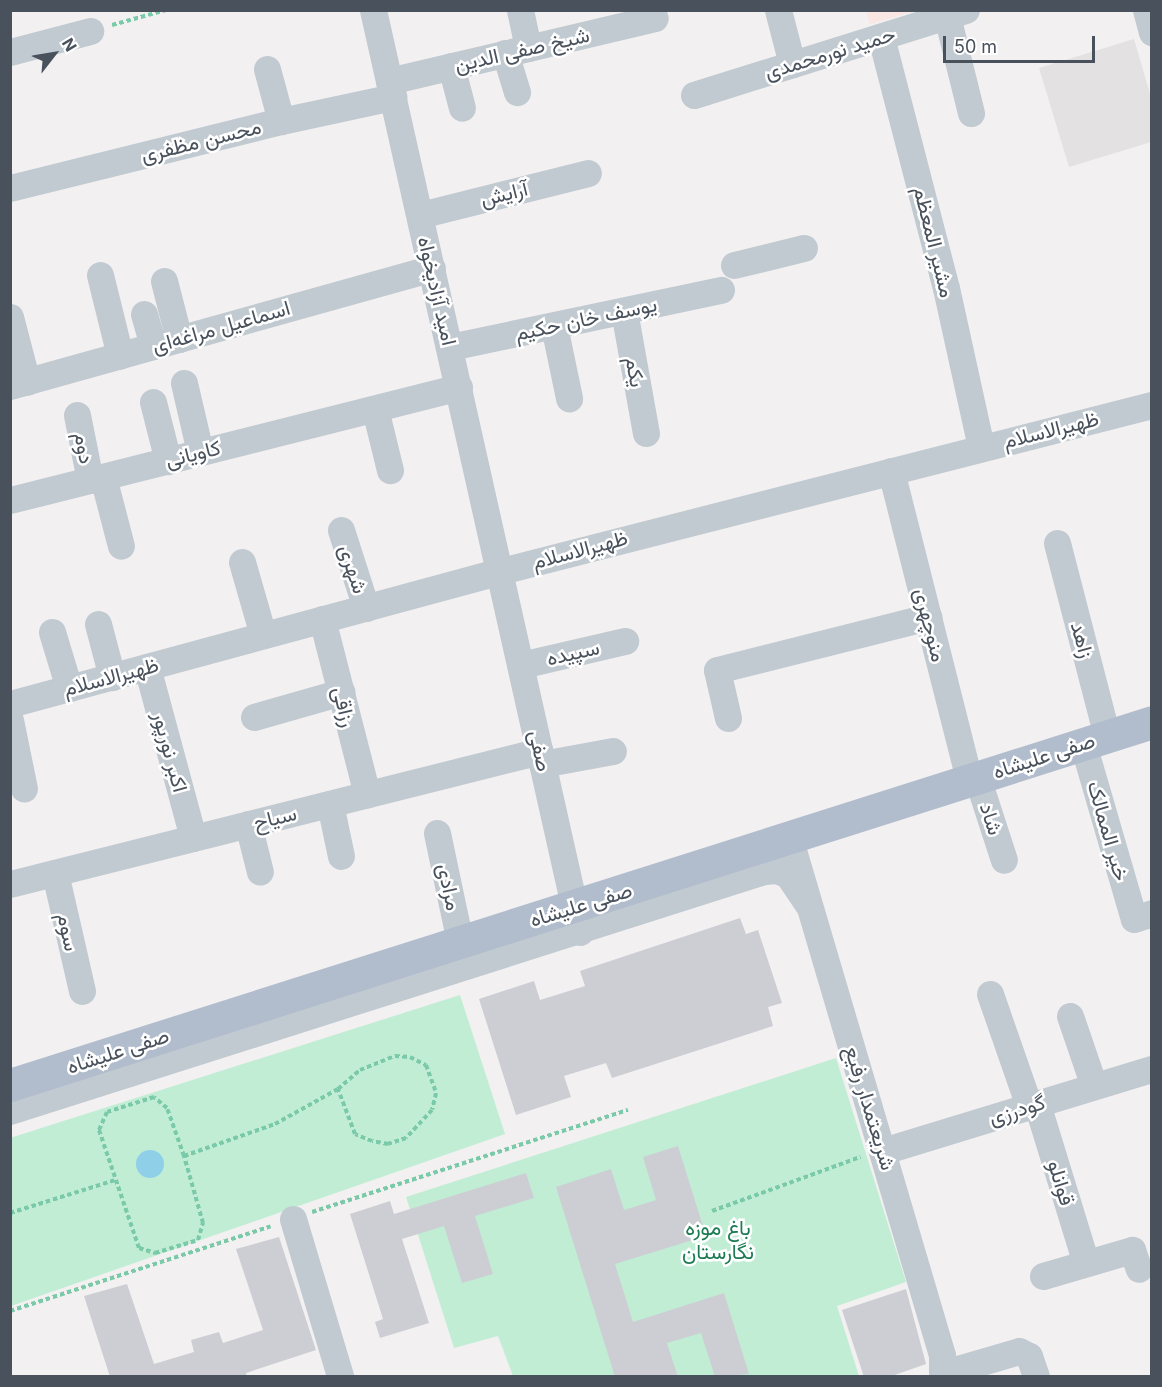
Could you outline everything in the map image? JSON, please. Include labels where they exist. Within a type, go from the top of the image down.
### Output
[{"type":"main road","name":"صفی علیشاه","points":[[10,1085],[460,942],[577,920],[790,840],[1152,722]]},
{"type":"street","name":"امید آزادیخواه","points":[[373,10],[501,571]]},
{"type":"street","points":[[517,92],[520,10]]},
{"type":"street","points":[[778,10],[792,64]]},
{"type":"street","points":[[1146,10],[1152,32]]},
{"type":"street","points":[[956,13],[971,113]]},
{"type":"street","name":"حمید نورمحمدی","points":[[694,95],[956,13]]},
{"type":"street","name":"شیخ صفی الدین","points":[[391,89],[451,66],[655,18]]},
{"type":"street","points":[[10,52],[90,31]]},
{"type":"street","name":"مشیر المعظم","points":[[881,37],[946,288],[981,447]]},
{"type":"street","points":[[451,66],[462,108]]},
{"type":"street","points":[[267,69],[281,121]]},
{"type":"street","name":"محسن مظفری","points":[[10,188],[281,121],[391,89]]},
{"type":"street","name":"آرایش","points":[[420,215],[588,173]]},
{"type":"street","points":[[734,265],[804,248]]},
{"type":"street","name":"اسماعیل مراغه‌ای","points":[[19,384],[432,268]]},
{"type":"street","points":[[100,275],[120,356]]},
{"type":"street","points":[[164,281],[179,339]]},
{"type":"street","name":"یوسف خان حکیم","points":[[450,347],[721,290]]},
{"type":"street","name":"یکم","points":[[624,311],[646,434]]},
{"type":"street","points":[[144,314],[153,346]]},
{"type":"street","points":[[10,317],[19,384]]},
{"type":"street","points":[[554,326],[569,398]]},
{"type":"street","points":[[184,382],[200,452]]},
{"type":"street","name":"کاویانی","points":[[10,500],[459,387]]},
{"type":"street","points":[[153,402],[168,460]]},
{"type":"street","name":"ظهیرالاسلام","points":[[10,704],[501,571],[1152,405]]},
{"type":"street","points":[[375,409],[390,471]]},
{"type":"street","name":"دوم","points":[[77,415],[121,546]]},
{"type":"street","name":"منوچهری","points":[[891,471],[928,617],[973,779]]},
{"type":"street","name":"شهری","points":[[340,530],[366,608]]},
{"type":"street","name":"زاهد","points":[[1057,543],[1095,740]]},
{"type":"street","points":[[242,562],[263,636]]},
{"type":"street","name":"صفی","points":[[501,571],[577,920]]},
{"type":"street","points":[[728,718],[717,670],[928,617]]},
{"type":"street","name":"رزاقی","points":[[322,619],[367,794]]},
{"type":"street","points":[[98,624],[112,677]]},
{"type":"street","points":[[52,632],[69,688]]},
{"type":"street","name":"سپیده","points":[[521,665],[625,642]]},
{"type":"street","name":"اکبر نورپور","points":[[147,667],[193,838]]},
{"type":"street","points":[[254,717],[341,692]]},
{"type":"street","points":[[10,720],[24,789]]},
{"type":"street","name":"خیر الممالک","points":[[1095,740],[1143,916]]},
{"type":"street","name":"سیاح","points":[[10,884],[367,794],[541,758],[613,751]]},
{"type":"street","name":"شاد","points":[[973,779],[1004,860]]},
{"type":"street","points":[[330,804],[340,856]]},
{"type":"street","points":[[248,824],[260,872]]},
{"type":"street","name":"مرادی","points":[[437,833],[460,942]]},
{"type":"street","name":"شریعتمدار رفیع","points":[[790,840],[942,1355],[943,1375]]},
{"type":"street","name":"صفی علیشاه","points":[[10,1111],[577,920],[771,870],[788,875],[807,903]]},
{"type":"street","name":"سوم","points":[[55,873],[82,992]]},
{"type":"street","name":"قوانلو","points":[[990,994],[1033,1105],[1086,1263]]},
{"type":"street","points":[[1070,1016],[1094,1086]]},
{"type":"street","name":"گودرزی","points":[[883,1151],[1152,1069]]},
{"type":"street","points":[[293,1219],[340,1377]]},
{"type":"street","points":[[1043,1276],[1132,1250],[1139,1269]]},
{"type":"street","points":[[943,1375],[1019,1351],[1029,1356],[1036,1377]]},
{"type":"path","points":[[90,31],[166,10]]},
{"type":"path","points":[[184,1156],[275,1124],[338,1089],[360,1070],[395,1056],[410,1057],[426,1065],[436,1093],[432,1110],[419,1125],[406,1138],[388,1144],[355,1134],[338,1089]]},
{"type":"path","points":[[154,1096],[167,1108],[184,1156],[203,1223],[198,1240],[155,1253],[139,1248],[99,1130],[107,1112],[154,1096]]},
{"type":"path","points":[[10,1311],[628,1110]]},
{"type":"path","points":[[712,1211],[883,1151]]},
{"type":"path","points":[[10,1213],[116,1180]]},
{"type":"shaded area","points":[[866,10],[916,10],[916,11],[870,24]]},
{"type":"shaded area","points":[[1134,39],[1151,97],[1151,142],[1069,167],[1039,68]]},
{"type":"green space","points":[[460,995],[505,1134],[11,1306],[10,1138]]},
{"type":"green space","name":"باغ موزه نگارستان","points":[[836,1058],[906,1282],[837,1306],[859,1376],[513,1376],[498,1336],[454,1348],[406,1197]]},
{"type":"water","points":[[150,1150],[160,1154],[164,1164],[160,1174],[150,1178],[140,1174],[136,1164],[140,1154]]},
{"type":"building","points":[[740,918],[746,934],[758,930],[782,1003],[768,1007],[773,1026],[612,1078],[606,1063],[564,1076],[571,1097],[516,1115],[479,999],[534,981],[540,1000],[585,986],[580,971]]},
{"type":"building","points":[[678,1146],[706,1236],[615,1264],[633,1322],[724,1293],[749,1374],[715,1377],[701,1333],[667,1343],[678,1377],[615,1377],[556,1187],[611,1169],[624,1210],[656,1200],[643,1157]]},
{"type":"building","points":[[526,1173],[534,1198],[475,1216],[493,1274],[462,1283],[444,1226],[402,1239],[429,1323],[380,1338],[375,1322],[383,1319],[350,1214],[390,1201],[394,1214]]},
{"type":"building","points":[[279,1237],[316,1350],[246,1373],[247,1377],[110,1377],[84,1296],[127,1284],[154,1364],[194,1352],[191,1340],[219,1332],[223,1343],[263,1330],[236,1249]]},
{"type":"building","points":[[906,1289],[926,1364],[889,1377],[864,1377],[842,1310]]}]
